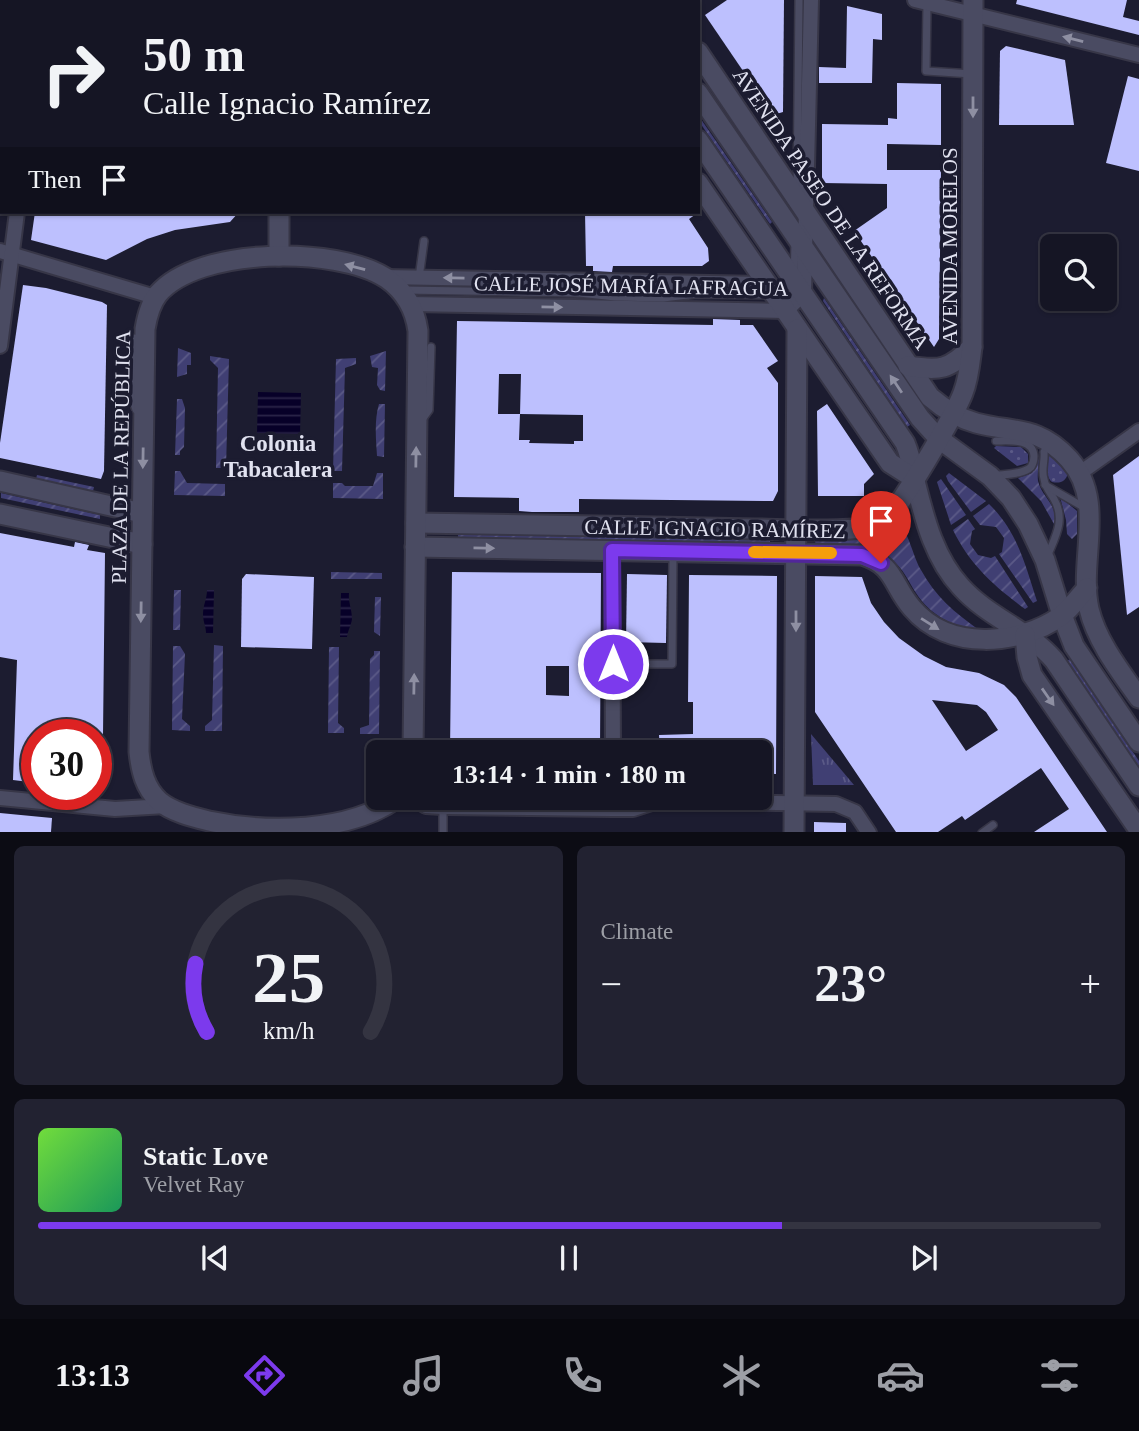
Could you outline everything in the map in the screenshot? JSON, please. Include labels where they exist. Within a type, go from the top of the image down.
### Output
[{"type":"main road","name":"AVENIDA MORELOS","points":[[915,479],[953,414],[968,379],[972,346],[973,7]]},
{"type":"main road","name":"AVENIDA PASEO DE LA REFORMA","points":[[700,55],[920,418],[938,438],[990,476],[1011,498],[1028,524],[1045,560],[1074,646],[1139,742]]},
{"type":"main road","name":"AVENIDA PASEO DE LA REFORMA","points":[[700,96],[800,221],[930,397],[953,414],[973,422],[1031,432],[1061,451],[1080,473],[1089,510],[1089,607],[1105,647],[1139,698]]},
{"type":"main road","points":[[700,143],[905,443],[932,540],[953,578],[981,605],[1040,644],[1054,660],[1139,786]]},
{"type":"main road","points":[[700,186],[890,463],[915,479]]},
{"type":"main road","points":[[279,214],[279,256]]},
{"type":"main road","points":[[155,297],[177,278],[205,266],[240,259],[279,256],[330,261],[384,277],[405,297],[418,331],[413,740]]},
{"type":"main road","name":"PLAZA DE LA REPÚBLICA","points":[[155,297],[145,329],[139,752],[141,772],[149,789],[166,806]]},
{"type":"main road","points":[[794,832],[797,329]]},
{"type":"main road","points":[[908,366],[927,370],[944,368],[952,365],[972,346]]},
{"type":"main road","name":"CALLE IGNACIO RAMÍREZ","points":[[416,523],[863,528],[884,523],[915,479]]},
{"type":"main road","points":[[0,481],[142,513]]},
{"type":"main road","points":[[0,514],[142,544]]},
{"type":"main road","name":"CALLE IGNACIO RAMÍREZ","points":[[415,547],[862,555],[873,558],[890,571],[915,612],[939,629],[962,637],[981,639],[1025,635],[1062,615],[1087,588]]},
{"type":"main road","points":[[1025,635],[1032,675],[1139,830]]},
{"type":"main road","points":[[166,806],[193,817],[250,830],[291,831],[341,824],[380,810]]},
{"type":"street","name":"CALLE JOSÉ MARÍA LAFRAGUA","points":[[405,297],[776,297],[799,287],[811,0]]},
{"type":"street","points":[[921,1],[973,7],[1139,55]]},
{"type":"street","points":[[0,346],[6,252],[17,214]]},
{"type":"street","points":[[6,252],[155,297]]},
{"type":"street","name":"CALLE JOSÉ MARÍA LAFRAGUA","points":[[384,277],[776,297]]},
{"type":"street","points":[[1080,473],[1139,431]]},
{"type":"street","points":[[612,550],[613,740]]},
{"type":"street","points":[[0,798],[114,809],[166,806]]},
{"type":"street","points":[[772,803],[836,804],[847,807],[856,813],[869,832]]},
{"type":"lane","points":[[799,0],[800,221]]},
{"type":"lane","points":[[921,1],[926,71],[973,74]]},
{"type":"lane","points":[[419,278],[424,241]]},
{"type":"lane","points":[[134,338],[133,401],[144,430]]},
{"type":"lane","points":[[417,427],[429,410],[431,347]]},
{"type":"lane","points":[[990,476],[1024,471],[1031,467],[1034,460],[1032,448],[1027,444],[996,441]]},
{"type":"lane","points":[[1044,452],[1042,475],[1055,501],[1060,519],[1045,560]]},
{"type":"lane","points":[[1045,484],[1089,510]]},
{"type":"lane","points":[[613,664],[672,664],[673,551]]},
{"type":"lane","points":[[443,810],[443,832]]},
{"type":"lane","points":[[982,832],[993,825]]},
{"type":"green space","points":[[700,118],[772,222],[770,224],[700,123]]},
{"type":"green space","points":[[824,298],[910,425],[907,427],[823,301]]},
{"type":"green space","points":[[178,348],[191,353],[191,365],[187,365],[187,374],[177,377]]},
{"type":"green space","points":[[386,351],[385,391],[380,390],[377,385],[378,368],[372,367],[370,356]]},
{"type":"green space","points":[[210,356],[229,359],[226,468],[216,468],[218,368],[210,360]]},
{"type":"green space","points":[[356,358],[356,364],[345,368],[342,471],[333,471],[336,359]]},
{"type":"green space","points":[[177,399],[182,399],[185,408],[184,447],[180,455],[175,455]]},
{"type":"green space","points":[[379,404],[385,404],[384,457],[377,456],[376,423]]},
{"type":"green space","points":[[1021,447],[1028,454],[1028,463],[1017,466],[994,448]]},
{"type":"green space","points":[[1049,450],[1068,473],[1060,482],[1052,482],[1049,479]]},
{"type":"green space","points":[[1039,458],[1038,481],[1054,512],[1054,524],[1041,501],[1018,478],[1032,473]]},
{"type":"green space","points":[[175,471],[180,471],[187,483],[225,484],[225,496],[174,495]]},
{"type":"green space","points":[[377,473],[383,473],[383,499],[333,498],[333,483],[373,486]]},
{"type":"green space","points":[[949,473],[986,501],[971,512],[948,481],[946,476]]},
{"type":"green space","points":[[37,475],[94,487],[93,491],[36,479]]},
{"type":"green space","points":[[941,479],[966,515],[951,525],[937,482]]},
{"type":"green space","points":[[1,493],[100,515],[100,519],[1,498]]},
{"type":"green space","points":[[1060,497],[1077,511],[1077,534],[1072,539],[1067,534]]},
{"type":"green space","points":[[989,504],[1014,538],[1037,601],[1033,603],[999,554],[1002,552],[1004,538],[996,527],[980,525],[973,516]]},
{"type":"green space","points":[[968,519],[975,529],[972,531],[970,544],[978,555],[991,558],[995,556],[1028,607],[1025,609],[984,574],[967,554],[953,530]]},
{"type":"green space","points":[[900,525],[906,533],[918,565],[939,596],[979,630],[952,623],[935,614],[916,593],[902,570],[890,559],[865,552],[815,545],[816,536],[884,532]]},
{"type":"green space","points":[[458,534],[770,536],[770,543],[458,541]]},
{"type":"green space","points":[[331,572],[382,573],[382,579],[331,579]]},
{"type":"green space","points":[[174,590],[181,590],[180,630],[173,630]]},
{"type":"green space","points":[[375,597],[381,597],[380,636],[374,632]]},
{"type":"green space","points":[[214,645],[223,646],[222,731],[205,731],[205,726],[212,720]]},
{"type":"green space","points":[[173,646],[180,646],[185,654],[182,719],[190,726],[190,731],[172,730]]},
{"type":"green space","points":[[329,647],[339,647],[338,723],[344,728],[344,733],[328,733]]},
{"type":"green space","points":[[374,651],[380,651],[379,734],[360,734],[360,728],[369,725],[370,659]]},
{"type":"green space","points":[[1070,659],[1139,761],[1139,767],[1067,661]]},
{"type":"green space","points":[[811,734],[854,785],[813,785]]},
{"type":"shaded area","points":[[258,392],[301,393],[300,434],[257,433]]},
{"type":"shaded area","points":[[207,590],[214,590],[213,633],[206,633],[203,619]]},
{"type":"shaded area","points":[[341,593],[349,593],[352,619],[347,637],[340,637]]},
{"type":"building","points":[[727,0],[784,0],[783,112],[773,115],[705,15]]},
{"type":"building","points":[[1017,0],[1127,0],[1123,17],[1139,21],[1139,35],[1016,4]]},
{"type":"building","points":[[847,6],[882,14],[882,40],[873,39],[872,83],[819,83],[819,67],[846,68]]},
{"type":"building","points":[[1006,46],[1065,60],[1074,125],[999,125],[1000,51]]},
{"type":"building","points":[[1128,76],[1139,79],[1139,171],[1106,163]]},
{"type":"building","points":[[897,83],[941,84],[941,145],[887,144],[887,170],[941,170],[939,339],[934,347],[854,231],[887,208],[887,184],[822,183],[822,124],[888,125],[888,118],[897,119]]},
{"type":"building","points":[[35,214],[237,214],[230,222],[175,230],[147,239],[106,260],[31,240]]},
{"type":"building","points":[[585,214],[696,214],[689,219],[708,248],[709,261],[702,266],[613,266],[612,272],[593,271],[593,266],[586,266]]},
{"type":"building","points":[[23,285],[46,288],[107,305],[104,471],[101,479],[0,458]]},
{"type":"building","points":[[713,319],[740,320],[740,325],[753,325],[778,361],[767,368],[778,383],[778,491],[773,501],[579,499],[579,512],[532,512],[519,511],[519,498],[454,497],[457,321],[713,325]],"holes":[[[499,374],[521,374],[520,414],[498,414]],[[520,414],[583,415],[583,441],[574,441],[574,444],[529,443],[530,440],[519,440]]]},
{"type":"building","points":[[827,404],[874,474],[864,484],[864,496],[818,496],[817,411]]},
{"type":"building","points":[[1139,456],[1139,607],[1127,615],[1113,475]]},
{"type":"building","points":[[0,533],[74,547],[75,542],[89,545],[87,550],[105,553],[103,719],[21,719],[21,781],[13,780],[17,660],[0,657]]},
{"type":"building","points":[[452,572],[601,573],[600,740],[450,740]],"holes":[[[546,666],[569,666],[569,696],[546,695]]]},
{"type":"building","points":[[246,574],[314,577],[312,649],[241,647],[242,579]]},
{"type":"building","points":[[627,574],[667,575],[666,643],[626,642]]},
{"type":"building","points":[[689,575],[777,576],[776,774],[772,774],[772,740],[659,740],[659,735],[693,734],[693,702],[688,702]]},
{"type":"building","points":[[815,576],[862,577],[871,603],[899,638],[924,656],[946,667],[979,673],[1004,685],[1016,697],[1107,832],[1034,832],[1069,809],[1041,768],[965,820],[962,816],[938,832],[896,832],[815,712]],"holes":[[[932,700],[977,705],[986,712],[998,730],[966,751]]]},
{"type":"building","points":[[0,813],[52,818],[51,832],[0,832]]},
{"type":"building","points":[[814,822],[846,823],[846,832],[814,832]]},
{"type":"slow traffic","points":[[754,552],[831,553]]},
{"type":"district","name":"Colonia Tabacalera","points":[[278,456]]},
{"type":"route","points":[[613,664],[612,550],[862,555],[881,563]]}]
